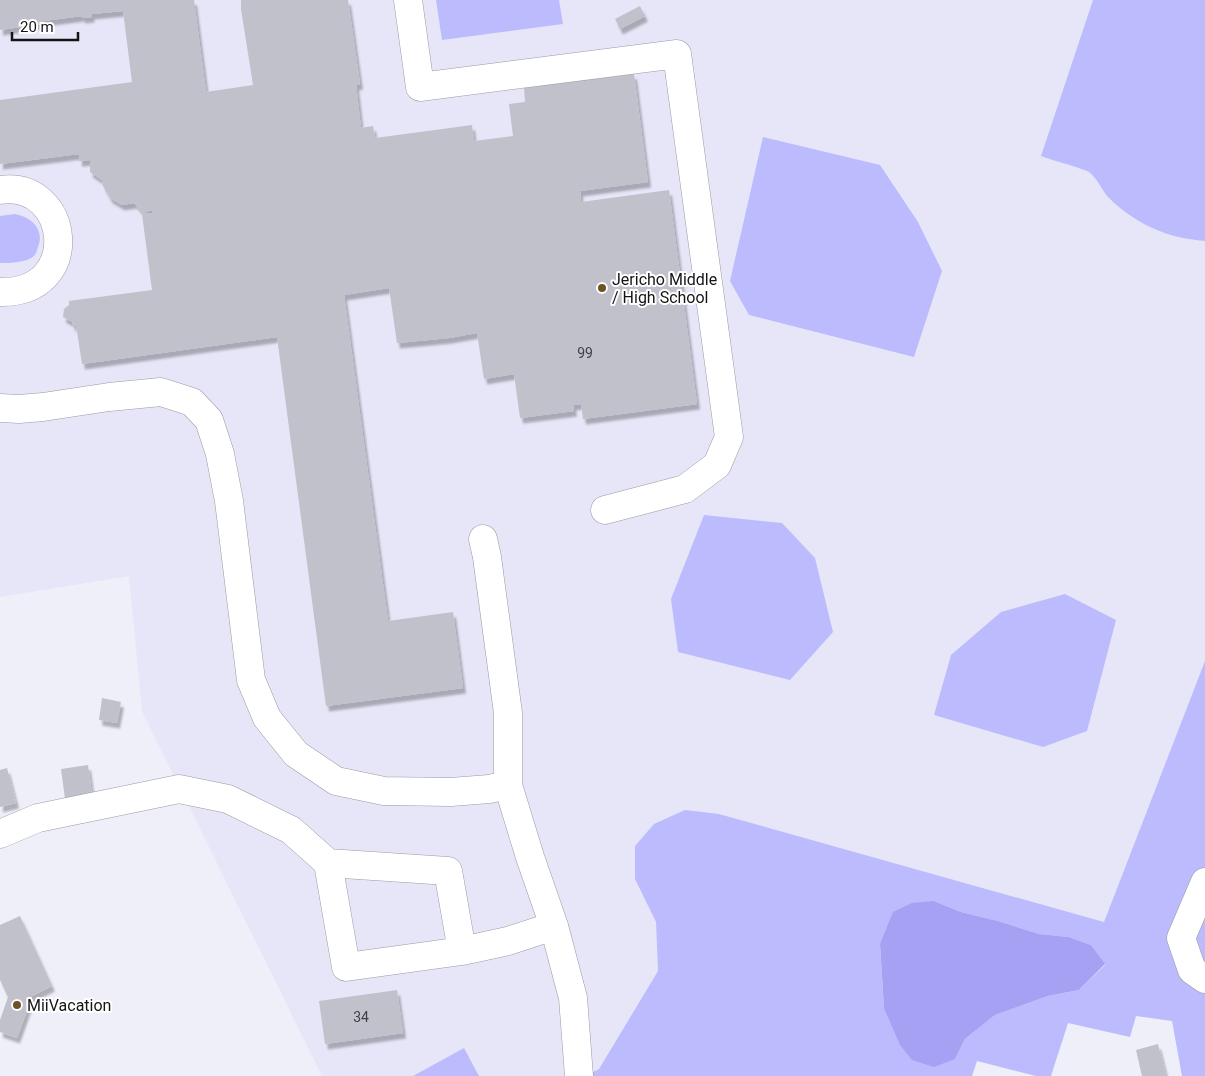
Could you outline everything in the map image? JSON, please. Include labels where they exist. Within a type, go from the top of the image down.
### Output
[{"type":"lane","points":[[408,0],[420,88],[677,54],[729,437],[717,465],[685,489],[605,510]]},
{"type":"lane","points":[[0,190],[9,189],[26,193],[42,202],[53,216],[58,233],[58,251],[53,266],[43,279],[29,288],[14,292],[0,292]]},
{"type":"lane","points":[[0,408],[43,407],[109,397],[161,392],[192,402],[209,420],[220,454],[229,501],[251,680],[267,718],[296,754],[336,781],[384,791],[451,792],[508,785]]},
{"type":"lane","points":[[483,539],[508,713],[508,785],[554,926],[574,998],[579,1076]]},
{"type":"lane","points":[[0,834],[38,818],[179,789],[228,799],[291,830],[328,863],[448,871],[462,951]]},
{"type":"lane","points":[[328,863],[346,967],[462,951],[508,941],[554,926]]},
{"type":"lane","points":[[1205,882],[1181,938],[1192,970],[1205,979]]},
{"type":"shaded area","name":"Jericho Middle / High School","points":[[0,0],[1205,0],[1205,661],[1104,922],[719,814],[635,879],[656,922],[658,971],[599,1069],[585,1076],[479,1076],[464,1048],[413,1076],[322,1076],[142,711],[129,576],[0,597]]},
{"type":"shaded area","points":[[436,0],[559,0],[563,24],[442,40]]},
{"type":"shaded area","points":[[1093,0],[1205,0],[1205,241],[1178,237],[1152,228],[1118,207],[1089,172],[1041,156]]},
{"type":"shaded area","points":[[763,137],[880,165],[918,222],[942,271],[914,357],[749,315],[730,281]]},
{"type":"shaded area","points":[[15,214],[26,218],[35,225],[40,235],[40,241],[32,258],[18,262],[0,263],[0,216]]},
{"type":"shaded area","points":[[704,515],[782,523],[815,558],[833,632],[790,680],[678,652],[671,599]]},
{"type":"shaded area","points":[[1065,594],[1116,620],[1087,731],[1043,747],[934,715],[951,655],[1001,612]]},
{"type":"shaded area","points":[[1205,661],[1205,1076],[1182,1076],[1172,1021],[1136,1016],[1130,1037],[1068,1023],[1051,1076],[1036,1076],[977,1061],[972,1076],[585,1076],[599,1069],[658,971],[656,922],[635,879],[635,846],[654,824],[685,810],[719,814],[1104,922]],"holes":[[[934,901],[961,912],[1039,934],[1069,937],[1091,945],[1105,965],[1079,990],[1048,996],[995,1015],[965,1039],[955,1059],[884,1008],[880,944]]]},
{"type":"shaded area","points":[[934,901],[961,912],[1039,934],[1069,937],[1091,945],[1105,964],[1079,990],[1048,996],[995,1015],[965,1039],[955,1059],[934,1067],[912,1060],[900,1045],[884,1008],[880,944],[893,912],[912,903]]},
{"type":"shaded area","points":[[464,1048],[479,1076],[413,1076]]},
{"type":"building","points":[[0,0],[194,0],[206,92],[253,85],[241,0],[348,0],[360,84],[356,85],[361,128],[373,126],[375,138],[472,125],[474,141],[513,136],[509,104],[525,102],[524,87],[634,74],[648,182],[580,191],[581,202],[669,190],[697,404],[583,419],[581,404],[573,405],[574,411],[520,418],[514,374],[484,379],[477,333],[397,343],[389,288],[344,295],[388,621],[453,612],[463,688],[326,706],[277,337],[82,364],[76,325],[72,326],[72,322],[63,317],[64,309],[69,305],[69,301],[152,290],[142,214],[153,213],[152,210],[143,213],[134,203],[122,205],[110,198],[103,186],[102,180],[90,172],[90,160],[79,161],[79,154],[0,164],[0,100],[132,82],[123,11],[91,14],[92,17],[82,18],[82,16],[43,21],[44,24],[34,25],[34,22],[20,24],[21,27],[0,30]]},
{"type":"building","points":[[640,6],[645,16],[620,29],[615,19]]},
{"type":"building","points":[[102,698],[121,702],[117,723],[99,720]]},
{"type":"building","points":[[88,765],[93,802],[66,806],[61,769]]},
{"type":"building","points":[[7,768],[16,803],[0,807],[0,770]]},
{"type":"building","points":[[20,916],[52,986],[32,996],[17,1038],[0,1032],[0,1020],[8,997],[0,980],[0,925]]},
{"type":"building","points":[[397,990],[403,1033],[325,1044],[319,1001]]},
{"type":"building","points":[[1158,1044],[1166,1076],[1142,1076],[1136,1050]]},
{"type":"place","name":"Jericho Middle / High School","points":[[602,288]]},
{"type":"place","name":"MiiVacation","points":[[17,1005]]}]
